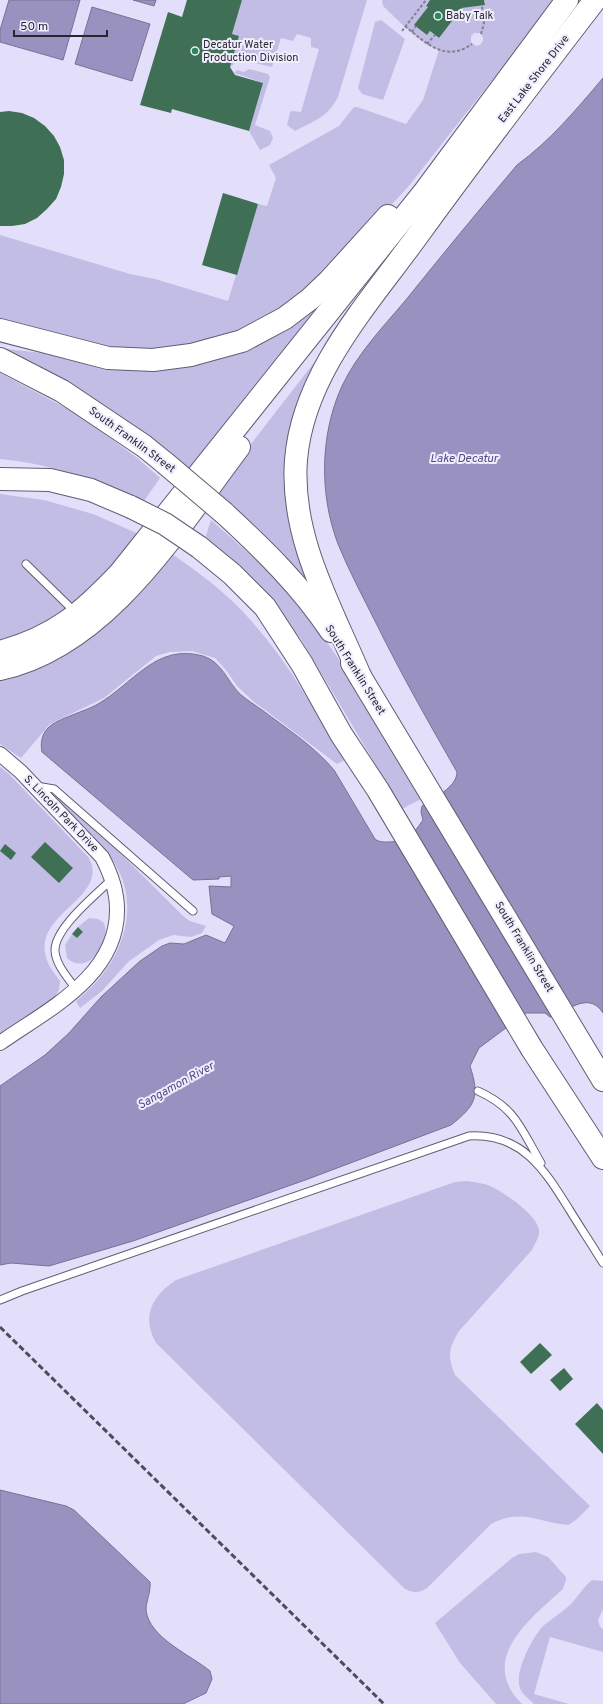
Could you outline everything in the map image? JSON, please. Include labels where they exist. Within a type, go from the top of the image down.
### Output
[{"type":"main road","name":"East Lake Shore Drive","points":[[473,159],[595,0]]},
{"type":"main road","name":"East Lake Shore Drive","points":[[494,97],[563,3]]},
{"type":"main road","points":[[0,330],[108,358],[153,360],[183,356],[242,341],[285,318],[310,299],[329,280],[494,97]]},
{"type":"main road","points":[[0,652],[26,645],[56,630],[78,614],[120,573],[426,191],[494,97]]},
{"type":"main road","points":[[0,669],[20,665],[51,650],[89,626],[115,603],[159,553],[367,284],[473,159]]},
{"type":"main road","points":[[360,676],[318,578],[302,533],[296,482],[296,460],[300,433],[316,386],[331,357],[473,159]]},
{"type":"main road","name":"South Franklin Street","points":[[0,359],[62,391],[118,428],[165,462],[264,550],[298,586],[318,612],[360,676],[575,1031],[603,1080]]},
{"type":"main road","points":[[0,468],[91,490],[131,507],[165,524],[199,547],[232,574],[265,607],[302,664],[341,734],[378,790],[532,1049],[603,1158]]},
{"type":"main road","points":[[0,479],[50,480]]},
{"type":"main road","points":[[591,1140],[603,1163]]},
{"type":"street","name":"S. Lincoln Park Drive","points":[[0,754],[34,786],[95,849],[108,868],[112,878],[115,890],[117,916],[113,939],[109,949],[98,966],[76,989],[0,1043]]},
{"type":"lane","points":[[26,564],[78,614]]},
{"type":"lane","points":[[34,786],[54,789],[193,911]]},
{"type":"lane","points":[[76,989],[58,961],[55,950],[58,939],[76,914],[112,878]]},
{"type":"lane","points":[[478,1091],[500,1103],[509,1110],[603,1263]]},
{"type":"lane","points":[[0,1300],[22,1290],[469,1136],[492,1137],[510,1144],[531,1157],[546,1172]]},
{"type":"path","points":[[402,31],[426,0]]},
{"type":"path","points":[[481,34],[484,23],[482,6]]},
{"type":"path","points":[[405,26],[431,48],[451,52],[464,49],[472,44]]},
{"type":"path","points":[[412,32],[416,26]]},
{"type":"path","points":[[427,44],[435,35]]},
{"type":"shaded area","points":[[242,0],[367,0],[338,97],[330,109],[320,118],[295,131],[287,125],[290,112],[301,112],[319,49],[311,47],[311,38],[297,34],[293,41],[281,38],[272,67],[251,62],[248,56],[241,55],[235,58],[233,65],[230,67],[239,36],[232,34]]},
{"type":"shaded area","points":[[382,0],[430,0],[426,5],[428,7],[415,25],[427,35],[430,31],[439,38],[462,8],[485,5],[484,0],[555,0],[408,187],[352,247],[291,306],[217,343],[129,354],[0,324],[0,235],[130,274],[155,279],[228,301],[258,204],[267,206],[276,178],[269,165],[339,126],[354,107],[406,124],[423,100],[439,50],[424,43],[383,6]],"holes":[[[474,33],[480,33],[483,37],[483,41],[480,45],[476,46],[471,42],[471,36]]]},
{"type":"shaded area","points":[[381,20],[405,39],[383,100],[362,94],[358,88],[375,22]]},
{"type":"shaded area","points":[[249,69],[268,74],[270,77],[255,125],[270,131],[273,138],[270,145],[260,150],[249,131],[263,83],[234,73],[237,70],[244,72]]},
{"type":"shaded area","points":[[339,282],[192,474],[0,352],[0,348],[41,353],[98,366],[139,370],[182,368],[228,357],[261,343]]},
{"type":"shaded area","points":[[330,342],[286,458],[285,495],[290,529],[299,561],[314,592],[213,493]]},
{"type":"shaded area","points":[[0,373],[77,414],[136,457],[160,478],[144,501],[74,474],[19,461],[0,459]]},
{"type":"shaded area","points":[[0,494],[44,500],[93,514],[141,535],[92,593],[55,622],[0,646]]},
{"type":"shaded area","points":[[211,520],[249,553],[276,580],[305,613],[324,638],[359,690],[423,798],[402,809],[301,639],[270,603],[205,539]]},
{"type":"shaded area","points":[[168,551],[223,592],[248,617],[279,655],[307,697],[345,760],[337,764],[253,701],[237,686],[226,670],[215,658],[192,651],[170,652],[156,656],[104,698],[50,724],[21,758],[0,744],[0,680],[10,679],[46,664]]},
{"type":"shaded area","points":[[0,767],[8,773],[89,858],[93,872],[89,884],[81,895],[59,917],[50,929],[45,942],[47,960],[60,981],[59,990],[53,1000],[0,1035]]},
{"type":"shaded area","points":[[54,796],[63,801],[104,837],[183,916],[190,921],[206,926],[202,933],[191,937],[173,935],[159,940],[128,962],[102,991],[80,1008],[76,1001],[93,986],[107,969],[118,950],[125,929],[127,909],[125,888],[117,867],[103,848],[61,807]]},
{"type":"shaded area","points":[[89,918],[98,919],[104,923],[106,931],[104,940],[101,948],[90,961],[75,963],[67,958],[65,945],[72,934],[77,938],[83,932],[78,927]]},
{"type":"shaded area","points":[[467,1181],[488,1185],[502,1192],[526,1210],[537,1224],[539,1233],[532,1250],[459,1331],[450,1352],[452,1368],[455,1375],[590,1506],[576,1520],[568,1525],[520,1516],[502,1519],[491,1524],[427,1588],[419,1592],[414,1592],[405,1589],[156,1343],[149,1324],[149,1315],[155,1300],[176,1280],[455,1182]]},
{"type":"shaded area","points":[[536,1552],[548,1557],[566,1577],[566,1580],[563,1589],[536,1613],[524,1627],[513,1641],[506,1656],[505,1671],[509,1687],[522,1704],[496,1704],[460,1663],[435,1623],[512,1558],[519,1554]]},
{"type":"shaded area","points":[[592,1580],[603,1581],[603,1609],[598,1620],[600,1627],[603,1629],[603,1652],[550,1637],[534,1694],[569,1704],[534,1704],[524,1695],[520,1688],[519,1681],[522,1665],[529,1647],[543,1626],[570,1605]]},
{"type":"water","points":[[9,0],[80,0],[63,60],[0,42],[0,30]]},
{"type":"water","points":[[133,0],[156,0],[154,6]]},
{"type":"water","points":[[92,7],[150,24],[132,81],[75,64]]},
{"type":"water","name":"Lake Decatur","points":[[603,78],[603,1013],[598,1007],[586,1003],[573,1006],[554,1017],[550,1017],[545,1013],[526,1013],[479,1048],[470,1066],[475,1085],[474,1100],[466,1112],[451,1125],[308,1179],[133,1241],[49,1266],[11,1263],[0,1265],[0,1086],[45,1055],[69,1033],[101,997],[140,961],[162,946],[170,943],[184,944],[206,935],[225,943],[234,926],[212,914],[209,886],[231,887],[231,876],[219,877],[219,879],[193,880],[42,752],[41,742],[43,735],[49,727],[58,721],[98,704],[146,667],[159,660],[172,655],[186,653],[203,656],[210,659],[220,667],[240,694],[300,738],[326,761],[334,770],[375,839],[383,842],[400,841],[408,837],[416,830],[423,820],[421,812],[422,806],[444,792],[453,783],[457,772],[395,661],[356,584],[338,544],[332,525],[325,485],[326,444],[329,424],[342,386],[348,374],[371,341],[517,165],[552,135]]},
{"type":"water","points":[[0,1490],[66,1506],[74,1510],[150,1582],[146,1610],[149,1620],[155,1629],[172,1645],[210,1671],[212,1679],[206,1693],[183,1704],[0,1704]]},
{"type":"building","name":"Decatur Water Production Division","points":[[187,0],[242,0],[232,34],[239,36],[230,67],[235,75],[263,83],[249,131],[172,109],[171,113],[140,105],[168,12],[182,17]]},
{"type":"building","name":"Baby Talk","points":[[430,0],[484,0],[485,5],[462,8],[439,38],[430,31],[427,35],[414,25],[428,7],[426,6]]},
{"type":"building","points":[[9,111],[22,113],[34,118],[45,126],[54,136],[60,147],[64,160],[64,174],[56,199],[37,218],[25,224],[0,226],[0,112]]},
{"type":"building","points":[[223,193],[258,204],[237,275],[202,265]]},
{"type":"building","points":[[45,842],[73,868],[59,883],[31,857]]},
{"type":"building","points":[[5,844],[16,853],[11,860],[0,851]]},
{"type":"building","points":[[78,927],[83,932],[77,938],[72,934]]},
{"type":"building","points":[[540,1343],[552,1355],[531,1374],[520,1362]]},
{"type":"building","points":[[564,1368],[573,1379],[560,1391],[550,1380]]},
{"type":"building","points":[[597,1403],[603,1410],[603,1454],[575,1424]]},
{"type":"railway","points":[[0,1327],[384,1704]]},
{"type":"place","name":"Baby Talk","points":[[438,16]]},
{"type":"place","name":"Decatur Water Production Division","points":[[195,51]]},
{"type":"water label","name":"Sangamon River","points":[[176,1086]]}]
